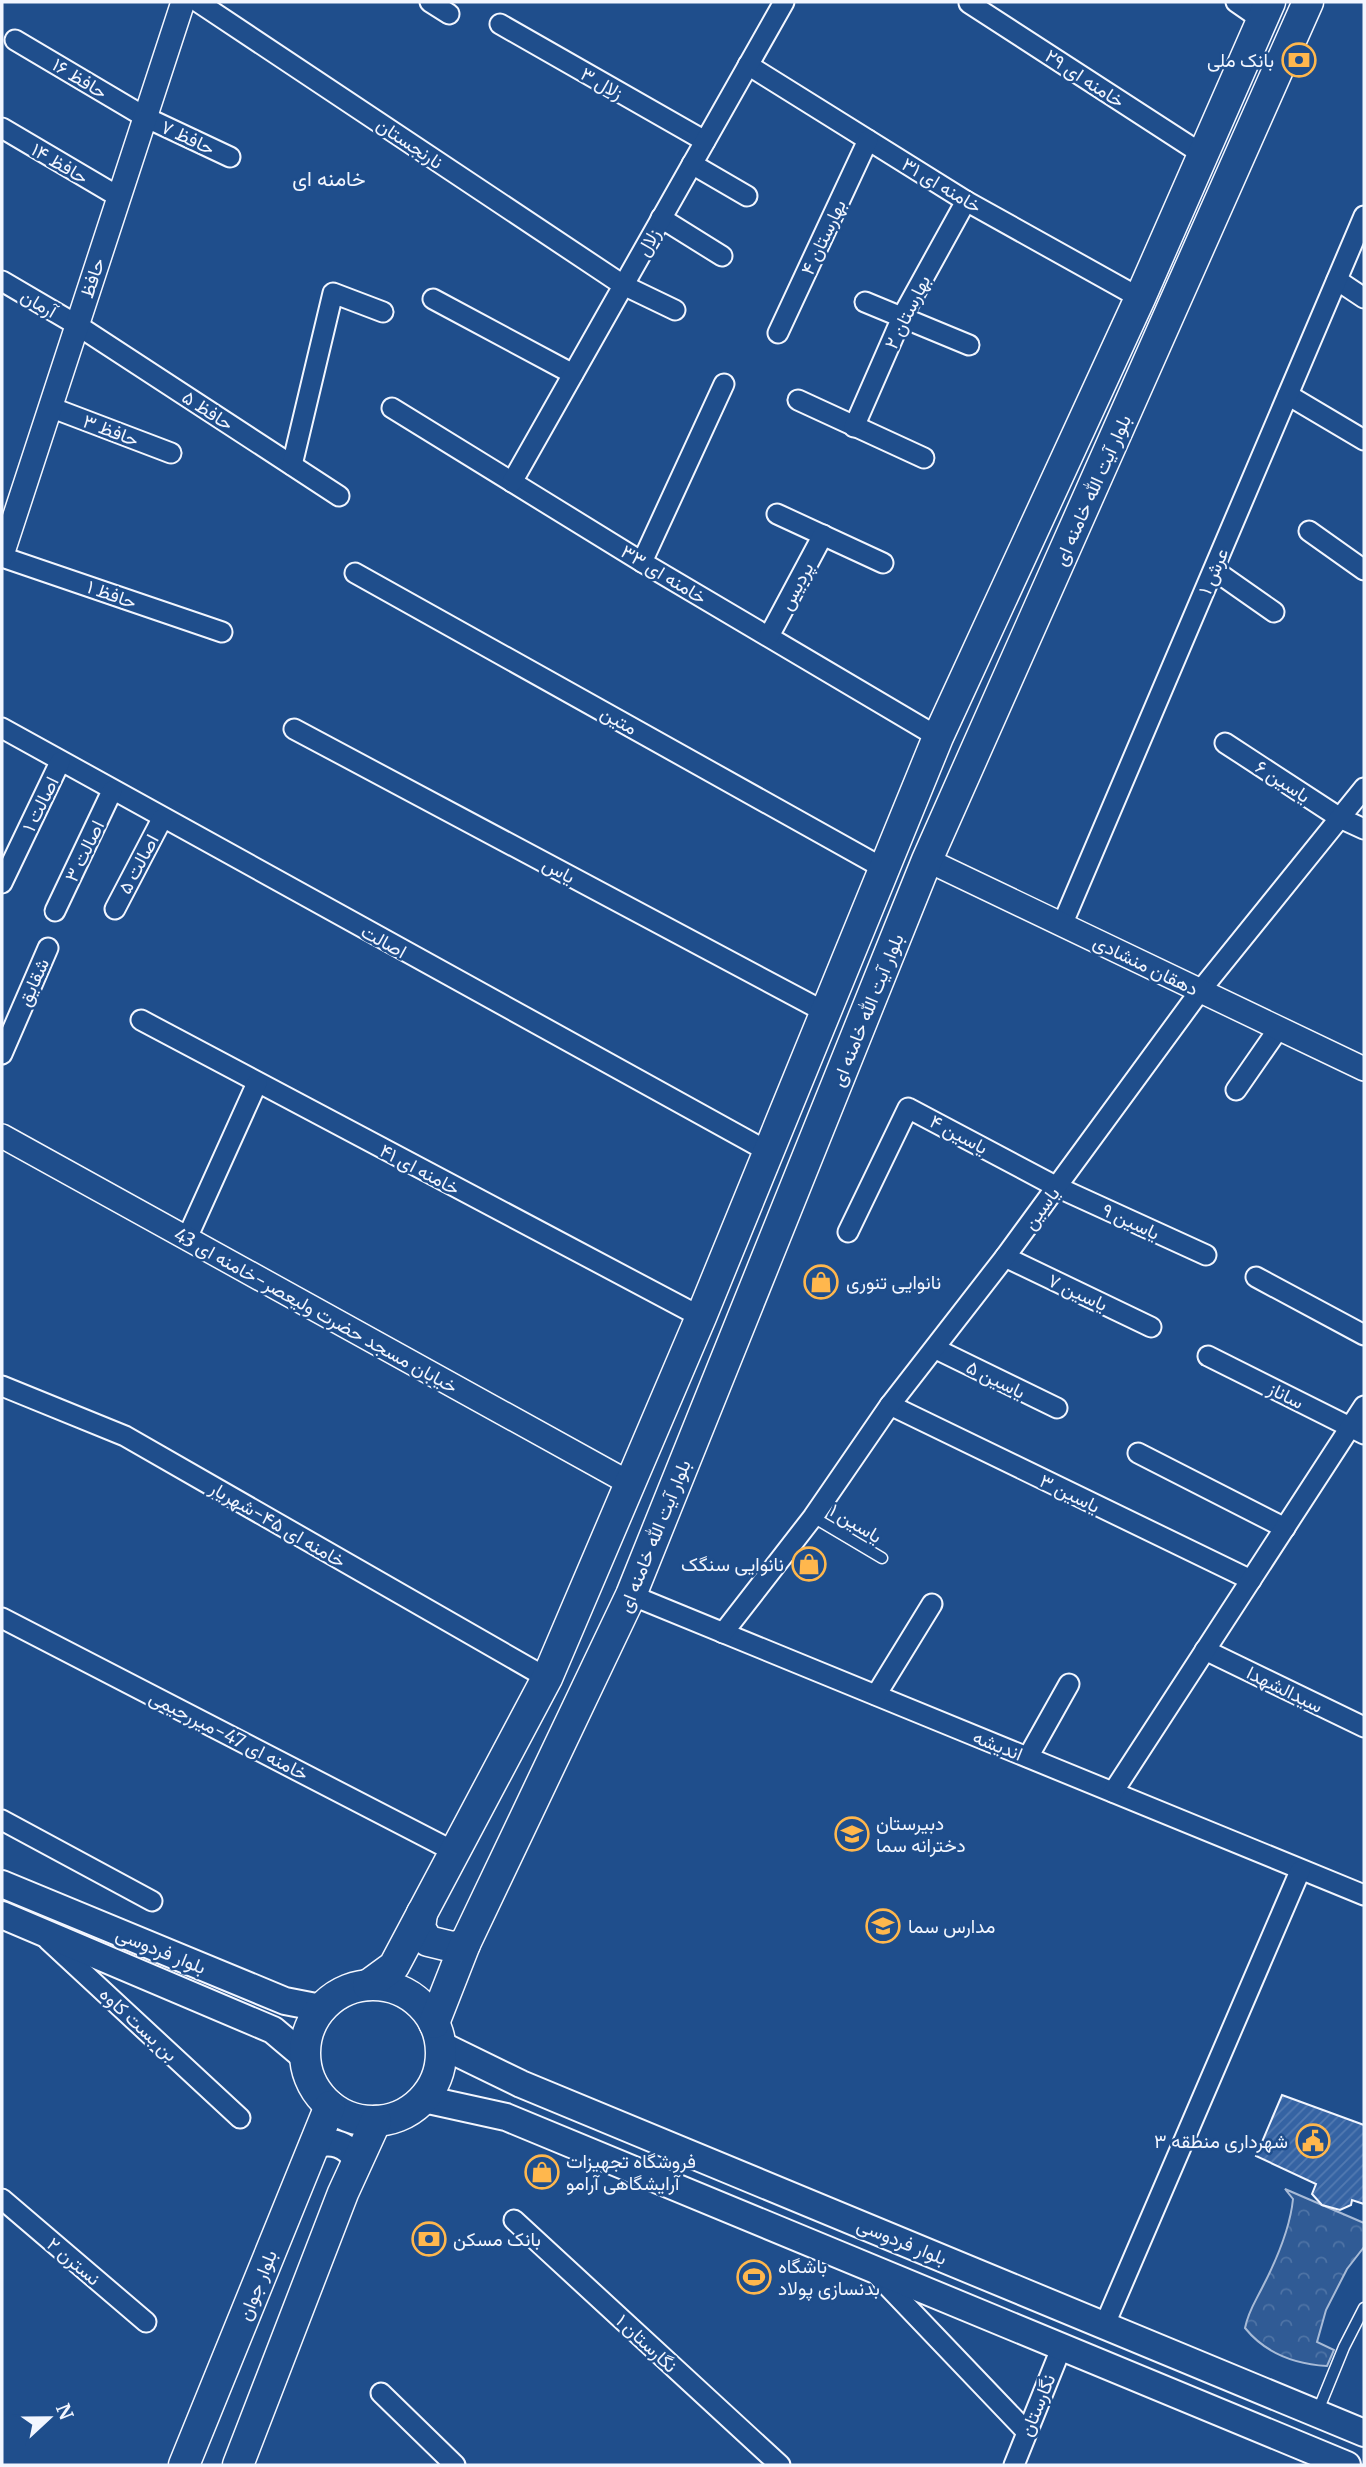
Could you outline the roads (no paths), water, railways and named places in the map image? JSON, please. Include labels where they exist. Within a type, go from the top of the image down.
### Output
[{"type":"main road","name":"بلوار آیت الله خامنه ای","points":[[437,2034],[465,1944],[631,1595],[927,860],[1308,2]]},
{"type":"main road","name":"بلوار آیت الله خامنه ای","points":[[368,1985],[394,1966],[547,1678],[701,1317],[823,1012],[938,737],[1140,298],[1266,11]]},
{"type":"main road","name":"بلوار فردوسی","points":[[2,1884],[285,2001],[321,2008]]},
{"type":"main road","points":[[422,1913],[420,1928],[428,1941],[453,1947],[465,1944]]},
{"type":"main road","name":"بلوار فردوسی","points":[[2,1915],[273,2030],[305,2057]]},
{"type":"main road","points":[[368,1985],[381,1985],[418,2001],[437,2034],[436,2079],[424,2099],[402,2115],[376,2121],[352,2118],[330,2106],[310,2079],[305,2057],[309,2031],[321,2008],[343,1992],[368,1985]]},
{"type":"main road","name":"بلوار فردوسی","points":[[437,2034],[521,2084],[1364,2433]]},
{"type":"main road","name":"بلوار فردوسی","points":[[424,2099],[506,2118],[1347,2465]]},
{"type":"main road","name":"بلوار جوان","points":[[184,2465],[330,2106]]},
{"type":"main road","points":[[238,2465],[358,2160],[376,2121]]},
{"type":"main road","points":[[313,2146],[326,2142],[339,2143],[350,2150],[358,2160]]},
{"type":"street","name":"حافظ","points":[[2,556],[7,517],[50,407],[183,2]]},
{"type":"street","name":"نارنجستان","points":[[198,2],[623,285],[675,310]]},
{"type":"street","points":[[430,2],[449,14]]},
{"type":"street","points":[[1236,2],[1266,11]]},
{"type":"street","name":"خامنه ای ۲۹","points":[[969,3],[1202,154]]},
{"type":"street","name":"زلال","points":[[512,482],[748,65],[777,4]]},
{"type":"street","name":"۳ زلال","points":[[500,24],[705,141]]},
{"type":"street","name":"حافظ ۱۶","points":[[15,40],[145,117]]},
{"type":"street","name":"خامنه ای ۳۱","points":[[748,65],[966,201],[1140,298]]},
{"type":"street","name":"حافظ ۷","points":[[145,117],[230,157]]},
{"type":"street","name":"حافظ ۱۴","points":[[2,128],[119,197]]},
{"type":"street","name":"بهارستان ۴","points":[[778,333],[868,140]]},
{"type":"street","points":[[692,164],[747,196]]},
{"type":"street","name":"بهارستان ۲","points":[[854,427],[902,316],[966,201]]},
{"type":"street","name":"عرش ۱","points":[[1062,925],[1364,216]]},
{"type":"street","points":[[661,218],[722,256]]},
{"type":"street","points":[[1337,280],[1364,298]]},
{"type":"street","name":"آرمان","points":[[2,281],[77,325]]},
{"type":"street","points":[[292,465],[333,293],[383,312]]},
{"type":"street","points":[[433,299],[573,374]]},
{"type":"street","points":[[865,302],[969,345]]},
{"type":"street","name":"حافظ ۵","points":[[77,325],[339,496]]},
{"type":"street","points":[[642,562],[724,384]]},
{"type":"street","points":[[1288,395],[1364,440]]},
{"type":"street","points":[[798,400],[924,458]]},
{"type":"street","name":"حافظ ۳","points":[[50,407],[171,453]]},
{"type":"street","name":"خامنه ای ۳۳","points":[[392,408],[642,562],[938,737]]},
{"type":"street","points":[[778,514],[883,563]]},
{"type":"street","points":[[1309,531],[1364,570]]},
{"type":"street","name":"پردیس","points":[[769,636],[823,535]]},
{"type":"street","name":"حافظ ۱","points":[[2,556],[222,632]]},
{"type":"street","points":[[1214,570],[1274,612]]},
{"type":"street","name":"متین","points":[[355,573],[883,868]]},
{"type":"street","name":"اصالت","points":[[2,728],[112,792],[767,1151]]},
{"type":"street","name":"یاس","points":[[294,729],[823,1012]]},
{"type":"street","name":"یاسین ۶","points":[[1225,743],[1340,818],[1364,830]]},
{"type":"street","name":"اصالت ۱","points":[[2,883],[60,762]]},
{"type":"street","name":"یاسین","points":[[723,1633],[813,1517],[890,1405],[1005,1257],[1200,991],[1364,788]]},
{"type":"street","name":"اصالت ۳","points":[[55,911],[112,792]]},
{"type":"street","name":"اصالت ۵","points":[[115,909],[162,819]]},
{"type":"street","name":"دهقان منشادی","points":[[927,860],[1364,1069]]},
{"type":"street","name":"شقایق","points":[[2,1054],[48,948]]},
{"type":"street","name":"خامنه ای ۴۱","points":[[141,1020],[701,1317]]},
{"type":"street","points":[[1236,1090],[1279,1028]]},
{"type":"street","points":[[187,1238],[257,1083]]},
{"type":"street","name":"یاسین ۴","points":[[848,1232],[908,1108],[1057,1187]]},
{"type":"street","name":"خیابان مسجد حضرت ولیعصر-خامنه ای 43","points":[[2,1136],[631,1484]]},
{"type":"street","name":"یاسین ۹","points":[[1057,1187],[1206,1255]]},
{"type":"street","name":"یاسین ۷","points":[[1005,1257],[1151,1327]]},
{"type":"street","points":[[1256,1277],[1364,1335]]},
{"type":"street","name":"یاسین ۵","points":[[936,1349],[1057,1408]]},
{"type":"street","name":"ساناز","points":[[1208,1356],[1358,1430]]},
{"type":"street","name":"خامنه ای ۴۵-شهریار","points":[[2,1385],[125,1436],[547,1678]]},
{"type":"street","name":"یاسین ۳","points":[[890,1405],[1251,1580]]},
{"type":"street","points":[[1113,1792],[1284,1528],[1358,1430],[1364,1406]]},
{"type":"street","points":[[1138,1452],[1284,1528]]},
{"type":"street","name":"اندیشه","points":[[631,1595],[1364,1895]]},
{"type":"street","points":[[876,1695],[932,1604]]},
{"type":"street","name":"خامنه ای 47-میررحیمی","points":[[2,1618],[455,1852]]},
{"type":"street","name":"سیدالشهدا","points":[[1206,1650],[1364,1727]]},
{"type":"street","points":[[1028,1757],[1069,1684]]},
{"type":"street","points":[[2,1820],[152,1901]]},
{"type":"street","points":[[1105,2325],[1300,1871]]},
{"type":"street","name":"بن بست کاوه","points":[[37,1930],[240,2118]]},
{"type":"street","name":"نسترن ۲","points":[[2,2199],[146,2322]]},
{"type":"street","name":"نگارستان ۱","points":[[514,2220],[780,2465]]},
{"type":"street","points":[[869,2266],[1026,2431]]},
{"type":"street","name":"نگارستان","points":[[1020,2462],[1026,2431],[1062,2346]]},
{"type":"street","points":[[381,2393],[455,2465]]},
{"type":"street","points":[[1295,2443],[1317,2465]]},
{"type":"lane","name":"یاسین ۱","points":[[813,1517],[881,1558]]},
{"type":"lane","points":[[1317,2413],[1344,2347],[1364,2308]]},
{"type":"place","name":"بانک ملی","points":[[1299,60]]},
{"type":"place","name":"نانوایی تنوری","points":[[821,1282]]},
{"type":"place","name":"نانوایی سنگک","points":[[809,1564]]},
{"type":"place","name":"دبیرستان دخترانه سما","points":[[852,1834]]},
{"type":"place","name":"مدارس سما","points":[[883,1926]]},
{"type":"place","name":"شهرداری منطقه ۳","points":[[1313,2141]]},
{"type":"place","name":"فروشگاه تجهیزات آرایشگاهی آرامو","points":[[542,2172]]},
{"type":"place","name":"بانک مسکن","points":[[429,2239]]},
{"type":"place","name":"باشگاه بدنسازی پولاد","points":[[754,2277]]},
{"type":"district","name":"خامنه ای","points":[[329,179]]}]
